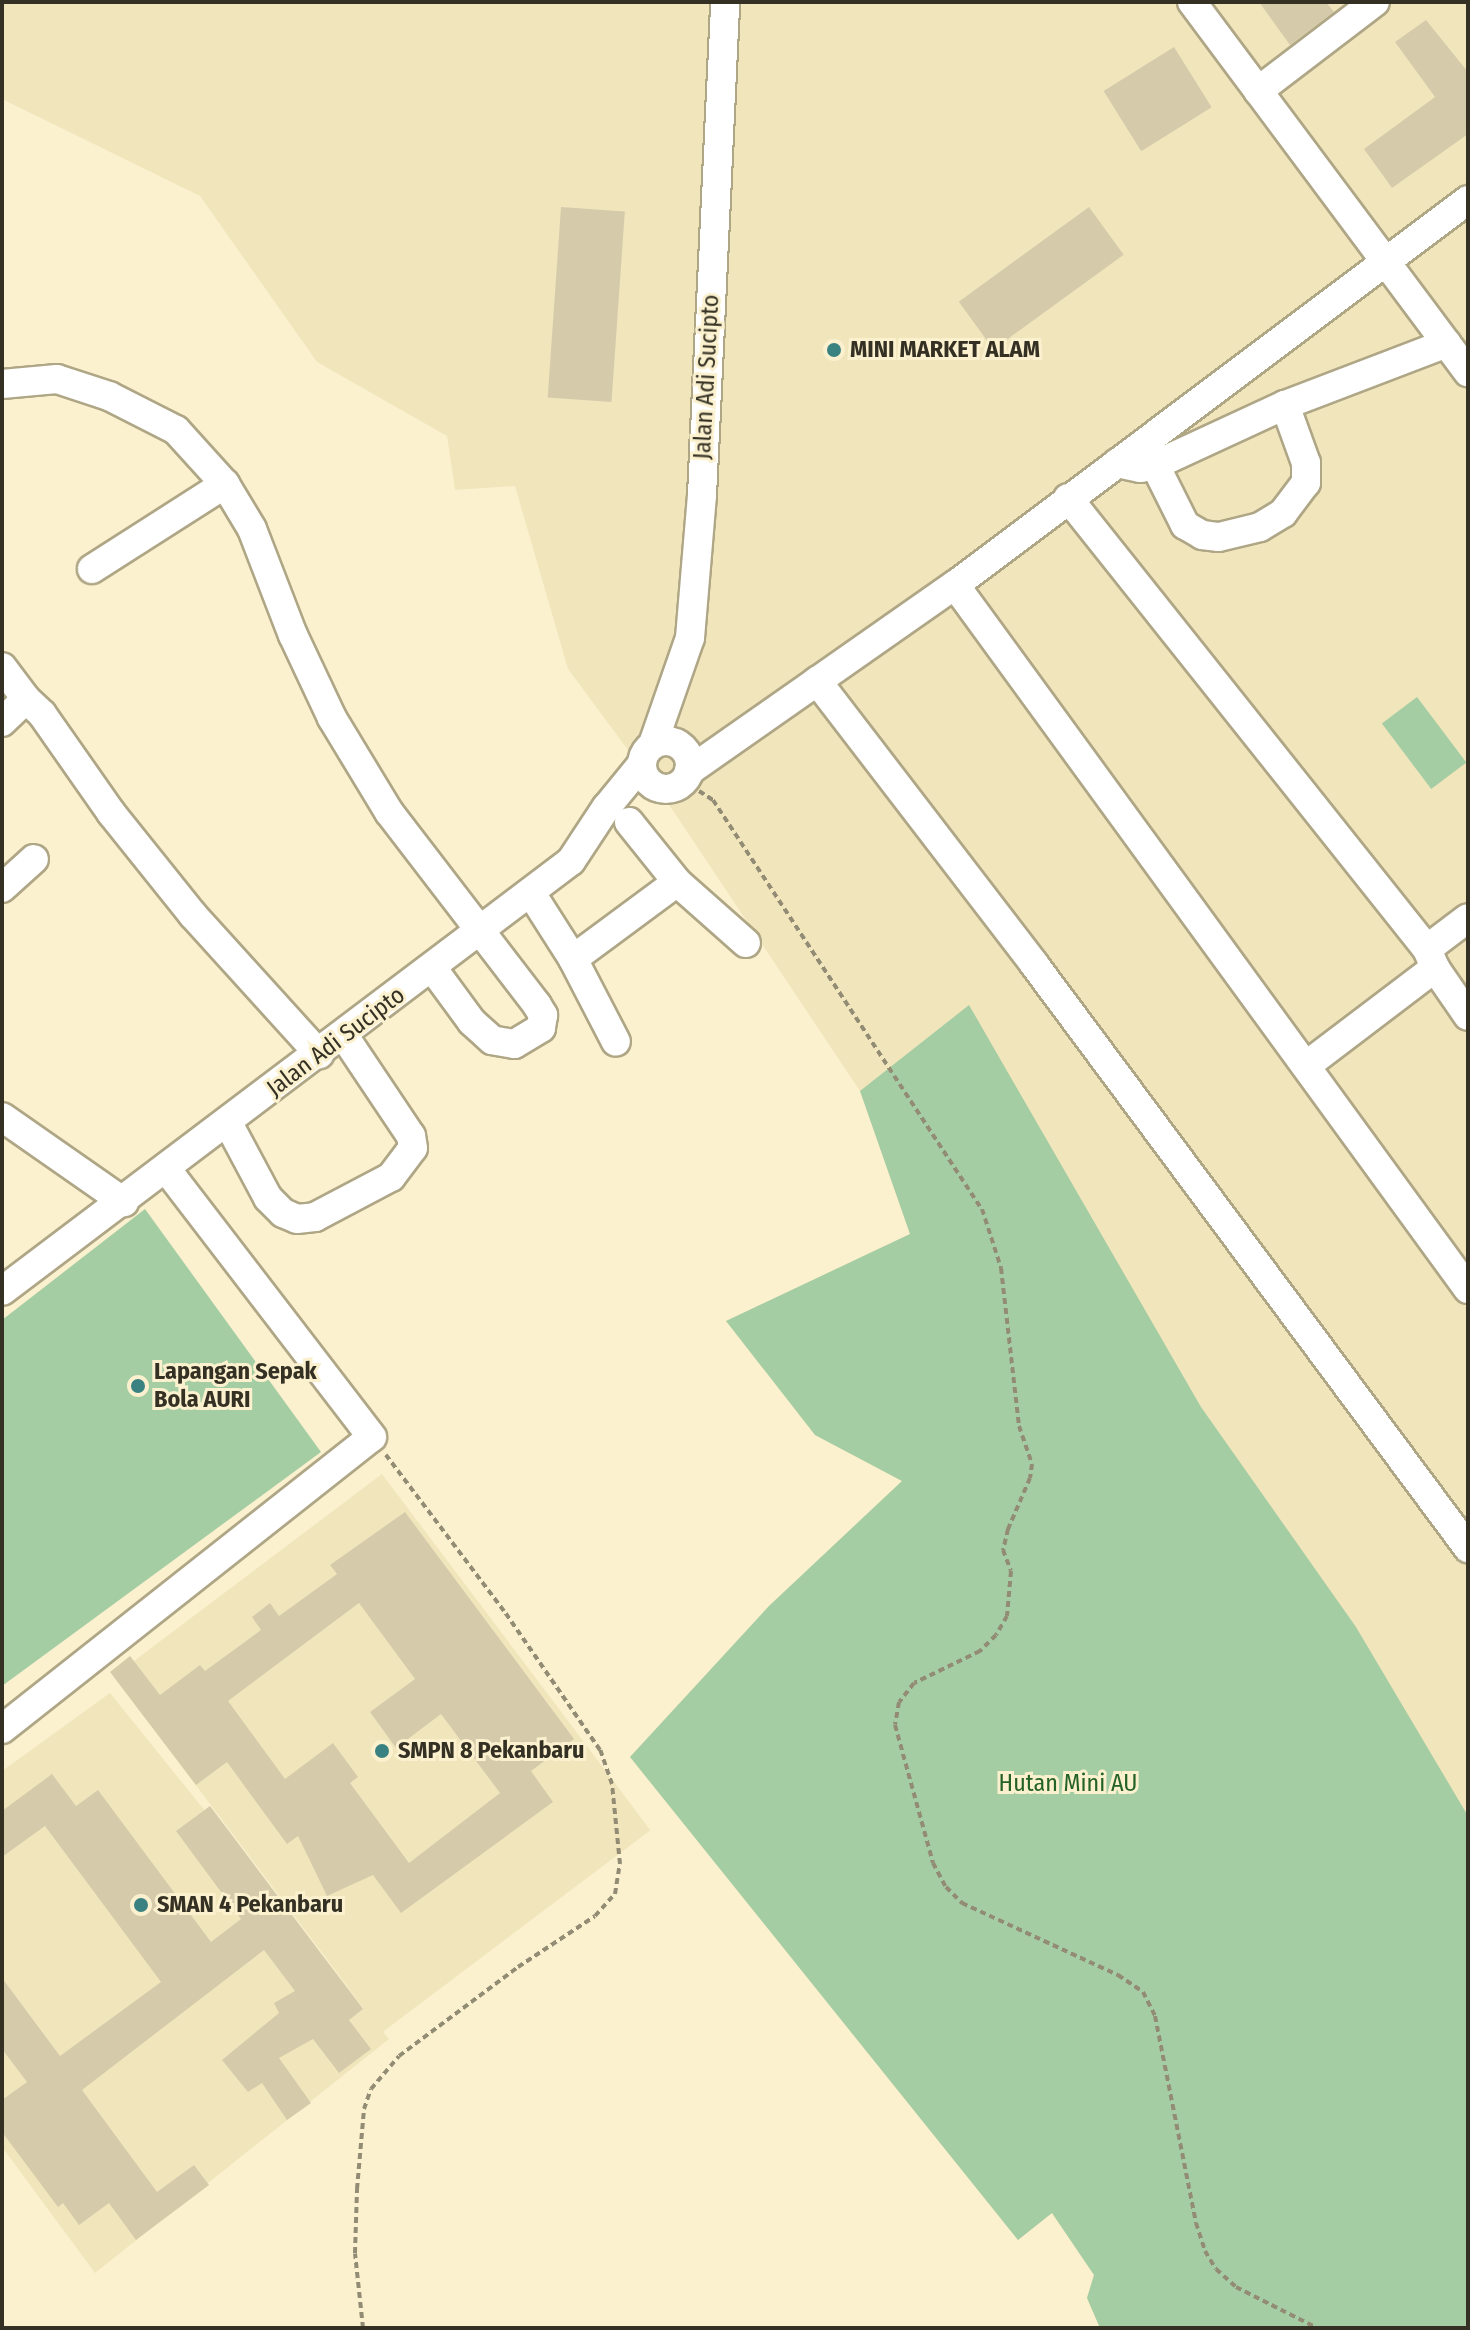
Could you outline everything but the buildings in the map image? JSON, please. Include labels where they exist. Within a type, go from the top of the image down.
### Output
[{"type":"street","name":"Jalan Adi Sucipto","points":[[2,1291],[433,969],[571,861],[647,754],[690,638],[702,495],[725,2]]},
{"type":"street","points":[[1192,2],[1468,372]]},
{"type":"street","points":[[1258,91],[1375,2]]},
{"type":"street","points":[[571,861],[629,822],[817,681],[955,585],[1468,200]]},
{"type":"street","points":[[1117,463],[1140,468],[1155,465],[1285,405],[1447,343]]},
{"type":"street","points":[[2,384],[57,379],[109,396],[176,430],[225,484],[252,529],[293,635],[332,718],[389,812],[543,1015],[541,1028],[514,1044],[492,1040],[472,1022],[433,969]]},
{"type":"street","points":[[1155,465],[1180,518],[1202,535],[1219,537],[1260,527],[1283,513],[1306,483],[1306,463],[1285,405]]},
{"type":"street","points":[[92,569],[225,484]]},
{"type":"street","points":[[1068,498],[1431,959],[1468,1016]]},
{"type":"street","points":[[955,585],[1468,1289]]},
{"type":"street","points":[[2,667],[26,699],[42,714],[112,814],[193,915],[319,1054]]},
{"type":"street","points":[[817,681],[1043,976],[1468,1548]]},
{"type":"street","points":[[2,722],[26,699]]},
{"type":"street","points":[[677,743],[688,755],[682,780],[651,784],[647,754],[677,743]]},
{"type":"street","points":[[629,822],[677,882],[746,943]]},
{"type":"street","points":[[2,888],[34,859]]},
{"type":"street","points":[[573,959],[677,882]]},
{"type":"street","points":[[531,893],[573,959],[616,1042]]},
{"type":"street","points":[[1307,1065],[1431,959],[1468,918]]},
{"type":"street","points":[[228,1123],[268,1198],[283,1213],[297,1219],[315,1217],[391,1177],[413,1148],[411,1136],[344,1036]]},
{"type":"street","points":[[2,1117],[124,1202]]},
{"type":"street","points":[[7,1716],[372,1437],[166,1169]]},
{"type":"path","points":[[682,780],[713,800],[974,1196],[990,1230],[1001,1268],[1019,1426],[1032,1464],[1030,1478],[1008,1529],[1003,1550],[1011,1571],[1007,1616],[996,1635],[980,1651],[914,1683],[899,1702],[895,1725],[933,1863],[946,1887],[962,1903],[1118,1975],[1143,1992],[1155,2016],[1196,2223],[1205,2251],[1216,2269],[1236,2287],[1317,2328]]},
{"type":"path","points":[[363,2328],[355,2253],[357,2189],[364,2109],[371,2089],[399,2056],[518,1967],[595,1916],[615,1894],[620,1864],[612,1784],[600,1750],[504,1611],[372,1437]]},
{"type":"shaded area","points":[[2,2],[1468,2],[1468,2328],[1100,2328],[1087,2298],[1094,2275],[1052,2213],[1018,2240],[630,1757],[769,1606],[902,1481],[815,1435],[726,1321],[910,1234],[860,1091],[674,812],[568,669],[515,486],[455,490],[447,436],[317,362],[200,196],[2,99]]},
{"type":"shaded area","name":"SMPN 8 Pekanbaru","points":[[382,1474],[650,1830],[382,2032],[114,1676]]},
{"type":"shaded area","name":"SMAN 4 Pekanbaru","points":[[110,1693],[389,2039],[95,2273],[2,2147],[2,1771]]},
{"type":"green space","points":[[1417,697],[1466,762],[1431,789],[1382,723]]},
{"type":"green space","name":"Hutan Mini AU","points":[[969,1005],[1201,1407],[1356,1627],[1468,1816],[1468,2328],[1100,2328],[1087,2298],[1094,2275],[1052,2213],[1018,2240],[630,1757],[769,1606],[902,1481],[815,1435],[726,1321],[910,1234],[860,1091]]},
{"type":"green space","name":"Lapangan Sepak Bola AURI","points":[[145,1209],[321,1452],[2,1686],[2,1320]]},
{"type":"place","name":"MINI MARKET ALAM","points":[[834,350]]},
{"type":"place","name":"Lapangan Sepak Bola AURI","points":[[138,1386]]},
{"type":"place","name":"SMPN 8 Pekanbaru","points":[[382,1751]]},
{"type":"place","name":"SMAN 4 Pekanbaru","points":[[141,1905]]}]
